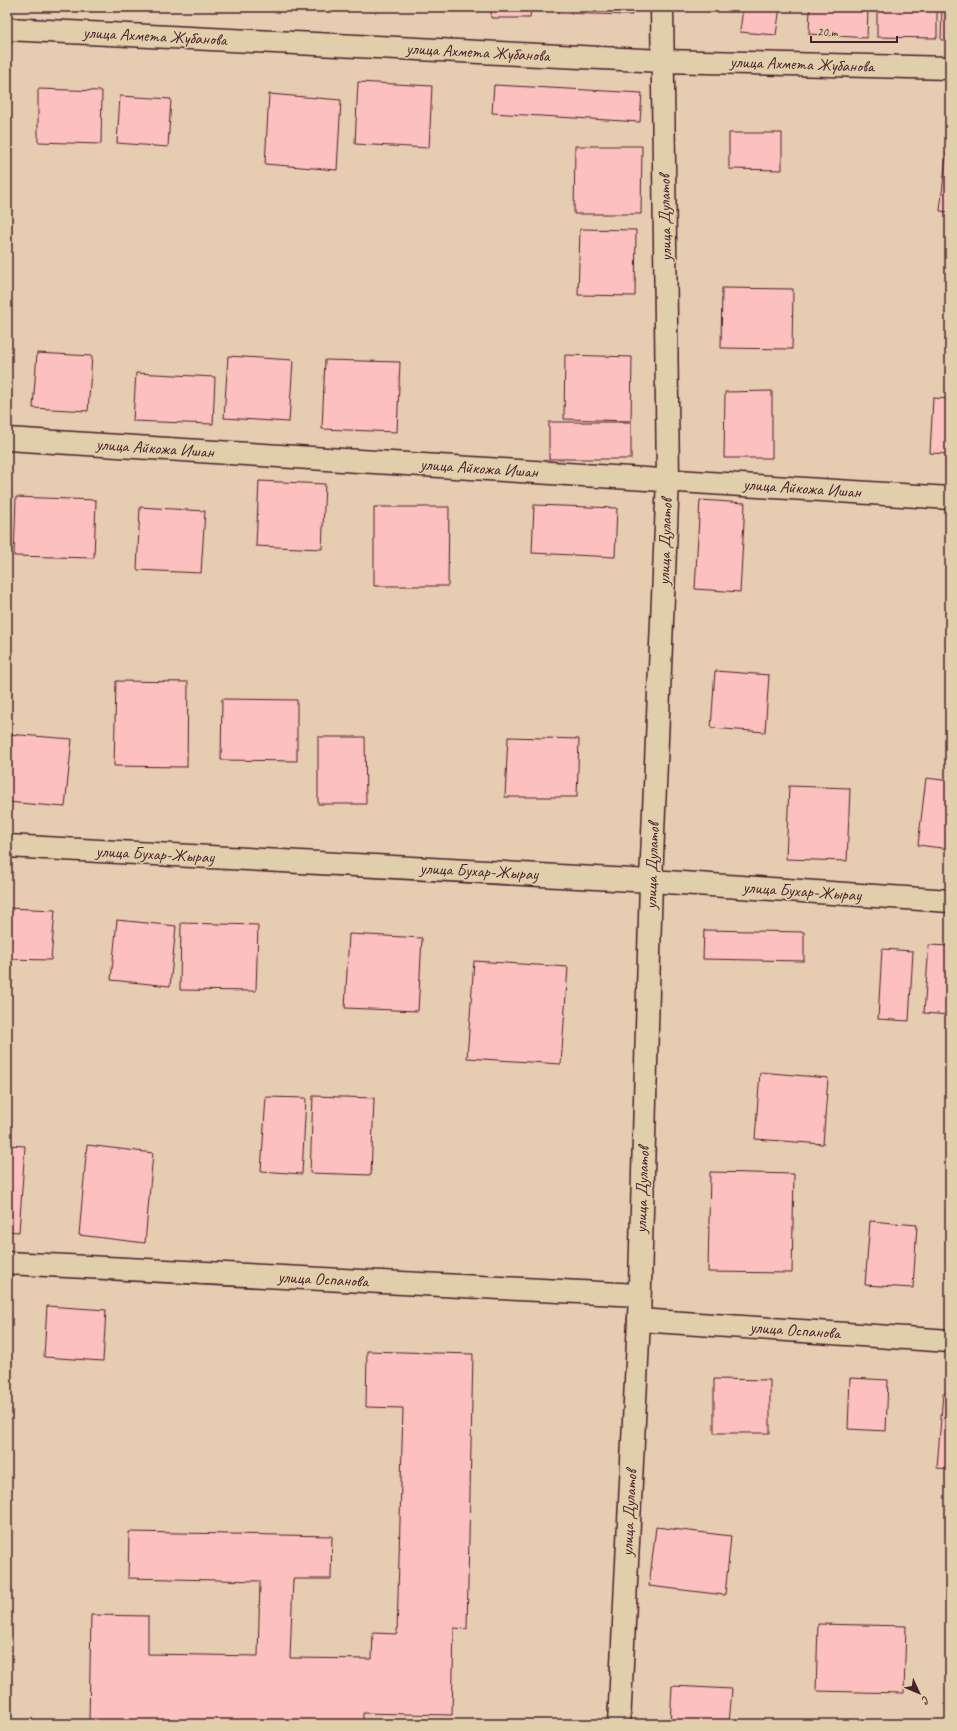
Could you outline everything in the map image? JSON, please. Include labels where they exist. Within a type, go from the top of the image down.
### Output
[{"type":"street","name":"улица Дулатов","points":[[619,1724],[640,1295],[651,881],[668,479],[662,7]]},
{"type":"street","name":"улица Ахмета Жубанова","points":[[7,28],[663,61],[950,68]]},
{"type":"street","name":"улица Айкожа Ишан","points":[[7,439],[668,479],[950,498]]},
{"type":"street","name":"улица Бухар-Жырау","points":[[7,846],[651,881],[950,901]]},
{"type":"street","name":"улица Оспанова","points":[[7,1263],[640,1295]]},
{"type":"street","name":"улица Оспанова","points":[[639,1320],[950,1341]]},
{"type":"building","points":[[491,7],[531,7],[530,18],[491,18]]},
{"type":"building","points":[[559,7],[632,7],[632,15],[559,13]]},
{"type":"building","points":[[743,7],[780,7],[776,35],[740,32]]},
{"type":"building","points":[[810,7],[868,7],[867,38],[809,34]]},
{"type":"building","points":[[877,7],[937,7],[937,38],[877,37]]},
{"type":"building","points":[[942,7],[950,7],[950,40],[941,40]]},
{"type":"building","points":[[358,82],[432,86],[429,148],[355,144]]},
{"type":"building","points":[[494,85],[642,93],[640,122],[492,113]]},
{"type":"building","points":[[38,89],[102,91],[101,144],[38,142]]},
{"type":"building","points":[[269,94],[341,100],[337,170],[265,164]]},
{"type":"building","points":[[120,96],[171,99],[168,147],[117,143]]},
{"type":"building","points":[[729,133],[782,133],[782,170],[729,169]]},
{"type":"building","points":[[575,146],[642,146],[641,214],[574,214]]},
{"type":"building","points":[[947,148],[950,148],[950,212],[940,211]]},
{"type":"building","points":[[580,229],[636,230],[635,296],[578,295]]},
{"type":"building","points":[[722,288],[793,289],[792,349],[721,348]]},
{"type":"building","points":[[37,353],[92,356],[88,411],[33,408]]},
{"type":"building","points":[[565,355],[632,357],[631,421],[564,419]]},
{"type":"building","points":[[228,356],[293,360],[289,422],[224,418]]},
{"type":"building","points":[[325,360],[400,362],[397,432],[322,429]]},
{"type":"building","points":[[136,373],[215,377],[213,424],[133,421]]},
{"type":"building","points":[[772,391],[772,458],[724,458],[725,392]]},
{"type":"building","points":[[933,398],[950,399],[950,454],[930,453]]},
{"type":"building","points":[[549,422],[631,422],[631,459],[549,459]]},
{"type":"building","points":[[259,481],[325,484],[322,549],[256,546]]},
{"type":"building","points":[[16,497],[96,500],[94,558],[14,556]]},
{"type":"building","points":[[700,500],[745,503],[740,592],[695,589]]},
{"type":"building","points":[[534,505],[617,508],[615,557],[532,553]]},
{"type":"building","points":[[140,507],[205,511],[201,573],[137,570]]},
{"type":"building","points":[[374,507],[449,507],[448,586],[374,586]]},
{"type":"building","points":[[715,671],[769,675],[765,732],[711,728]]},
{"type":"building","points":[[116,681],[188,682],[187,767],[114,766]]},
{"type":"building","points":[[222,699],[297,700],[297,761],[221,760]]},
{"type":"building","points":[[7,734],[72,739],[65,807],[7,802]]},
{"type":"building","points":[[318,737],[365,737],[366,804],[318,804]]},
{"type":"building","points":[[508,737],[579,739],[577,797],[505,797]]},
{"type":"building","points":[[926,778],[950,781],[950,849],[918,845]]},
{"type":"building","points":[[789,786],[850,788],[847,861],[786,859]]},
{"type":"building","points":[[7,908],[55,910],[51,960],[7,959]]},
{"type":"building","points":[[117,920],[176,926],[170,986],[111,980]]},
{"type":"building","points":[[181,923],[258,925],[256,991],[180,990]]},
{"type":"building","points":[[704,930],[804,932],[804,961],[703,959]]},
{"type":"building","points":[[349,934],[422,938],[418,1011],[345,1008]]},
{"type":"building","points":[[929,945],[950,946],[950,1015],[924,1013]]},
{"type":"building","points":[[882,949],[913,951],[909,1021],[878,1019]]},
{"type":"building","points":[[474,961],[568,967],[561,1064],[467,1058]]},
{"type":"building","points":[[760,1072],[828,1078],[823,1144],[755,1139]]},
{"type":"building","points":[[313,1096],[374,1098],[371,1175],[310,1173]]},
{"type":"building","points":[[266,1097],[306,1098],[302,1174],[261,1171]]},
{"type":"building","points":[[7,1145],[25,1146],[19,1232],[7,1231]]},
{"type":"building","points":[[87,1145],[153,1153],[145,1243],[79,1235]]},
{"type":"building","points":[[710,1172],[794,1174],[792,1273],[708,1272]]},
{"type":"building","points":[[870,1221],[917,1225],[913,1288],[865,1285]]},
{"type":"building","points":[[47,1306],[106,1310],[103,1361],[44,1357]]},
{"type":"building","points":[[367,1351],[473,1354],[467,1629],[454,1628],[452,1715],[363,1713],[363,1724],[89,1723],[91,1615],[148,1616],[148,1654],[258,1656],[260,1581],[128,1578],[129,1532],[332,1536],[331,1579],[293,1579],[290,1658],[372,1659],[373,1633],[397,1634],[403,1408],[366,1407]]},
{"type":"building","points":[[850,1378],[888,1380],[886,1431],[848,1429]]},
{"type":"building","points":[[714,1379],[770,1380],[770,1433],[714,1433]]},
{"type":"building","points":[[943,1393],[950,1393],[950,1469],[937,1468]]},
{"type":"building","points":[[656,1527],[731,1536],[725,1595],[649,1586]]},
{"type":"building","points":[[818,1624],[906,1626],[904,1693],[816,1691]]},
{"type":"building","points":[[672,1686],[732,1689],[729,1724],[670,1724]]}]
